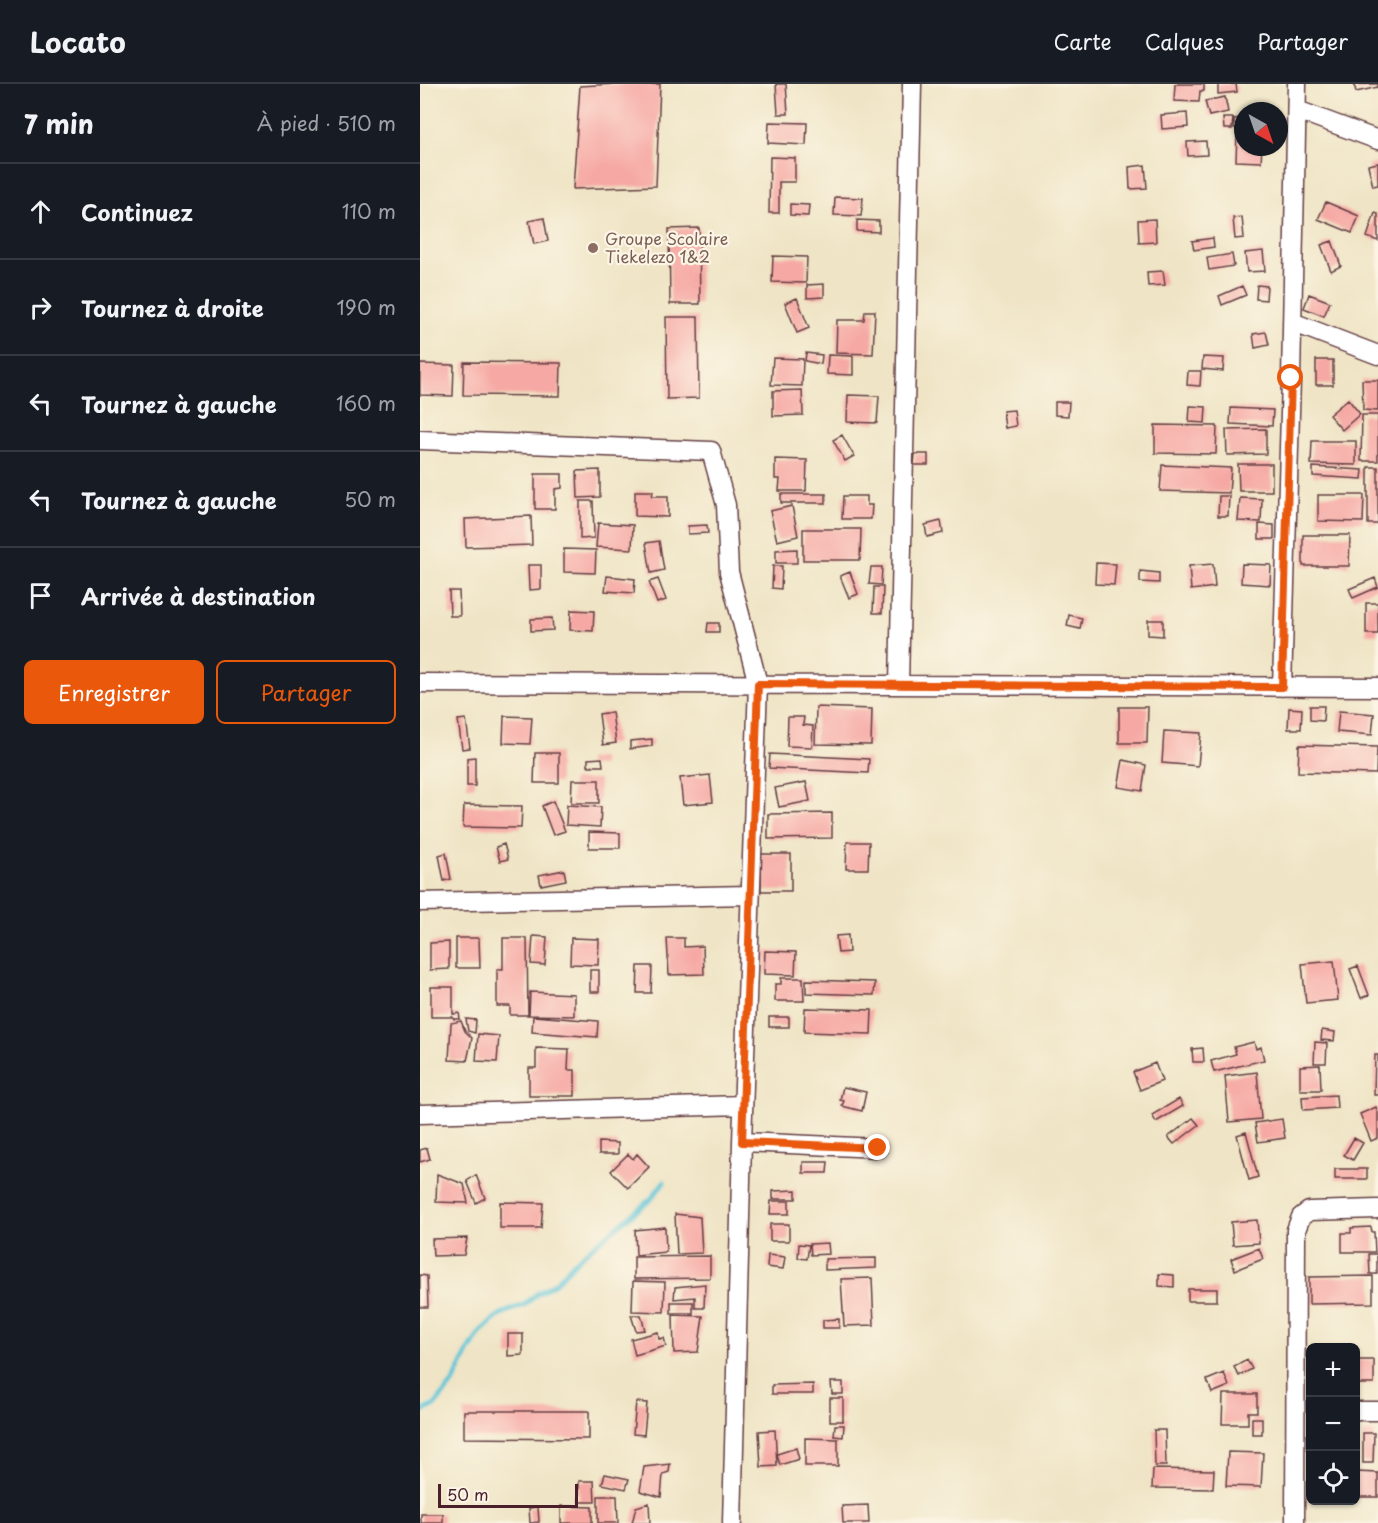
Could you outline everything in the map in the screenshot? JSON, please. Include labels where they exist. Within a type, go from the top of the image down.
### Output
[{"type":"street","points":[[899,685],[912,84]]},
{"type":"street","points":[[1282,687],[1297,84]]},
{"type":"street","points":[[1297,110],[1378,140]]},
{"type":"street","points":[[1292,322],[1378,355]]},
{"type":"street","points":[[420,440],[711,451],[726,505],[729,572],[758,684],[749,895],[732,1523]]},
{"type":"street","points":[[420,683],[1378,687]]},
{"type":"street","points":[[420,902],[749,895]]},
{"type":"street","points":[[420,1114],[743,1105]]},
{"type":"street","points":[[742,1142],[878,1148]]},
{"type":"street","points":[[1295,1523],[1303,1409],[1296,1230],[1300,1217],[1309,1211],[1378,1209]]},
{"type":"street","points":[[1360,1411],[1378,1411]]},
{"type":"building","points":[[660,84],[656,186],[573,189],[580,86]]},
{"type":"building","points":[[776,84],[786,84],[788,114],[778,114]]},
{"type":"building","points":[[1175,84],[1204,84],[1204,91],[1200,91],[1199,102],[1174,101]]},
{"type":"building","points":[[1218,84],[1236,84],[1237,92],[1218,94]]},
{"type":"building","points":[[1354,84],[1378,84],[1378,87],[1356,92]]},
{"type":"building","points":[[1225,97],[1228,112],[1209,116],[1205,101]]},
{"type":"building","points":[[1187,113],[1188,127],[1162,129],[1161,115]]},
{"type":"building","points":[[1223,118],[1233,118],[1232,129],[1224,129]]},
{"type":"building","points":[[769,122],[807,123],[806,145],[768,143]]},
{"type":"building","points":[[1206,141],[1207,155],[1188,156],[1187,142]]},
{"type":"building","points":[[1236,156],[1261,156],[1261,162],[1236,161]]},
{"type":"building","points":[[770,157],[795,158],[795,182],[779,182],[779,213],[769,213]]},
{"type":"building","points":[[1378,163],[1378,185],[1373,186],[1368,165]]},
{"type":"building","points":[[1145,165],[1147,188],[1130,189],[1129,167]]},
{"type":"building","points":[[835,197],[863,198],[861,216],[834,215]]},
{"type":"building","points":[[1326,202],[1359,216],[1352,233],[1318,219]]},
{"type":"building","points":[[790,204],[809,205],[808,216],[790,215]]},
{"type":"building","points":[[1375,213],[1378,214],[1378,241],[1367,237]]},
{"type":"building","points":[[1242,217],[1244,238],[1235,239],[1233,218]]},
{"type":"building","points":[[544,218],[548,241],[534,244],[529,221]]},
{"type":"building","points":[[1155,219],[1156,242],[1139,243],[1138,220]]},
{"type":"building","points":[[857,220],[879,221],[879,232],[857,231]]},
{"type":"building","points":[[699,228],[700,304],[670,304],[669,229]]},
{"type":"building","points":[[1213,238],[1214,247],[1194,250],[1192,241]]},
{"type":"building","points":[[1332,241],[1341,266],[1331,271],[1321,245]]},
{"type":"building","points":[[1263,251],[1265,271],[1247,272],[1245,253]]},
{"type":"building","points":[[1232,254],[1234,266],[1209,270],[1207,258]]},
{"type":"building","points":[[773,256],[807,257],[806,283],[772,282]]},
{"type":"building","points":[[1163,271],[1165,285],[1148,286],[1147,272]]},
{"type":"building","points":[[824,284],[824,297],[807,298],[807,285]]},
{"type":"building","points":[[1257,285],[1267,286],[1266,300],[1256,299]]},
{"type":"building","points":[[1242,286],[1246,295],[1222,305],[1219,296]]},
{"type":"building","points":[[1309,294],[1330,302],[1324,316],[1304,308]]},
{"type":"building","points":[[797,298],[809,328],[797,333],[785,303]]},
{"type":"building","points":[[865,311],[875,311],[873,354],[836,353],[837,320],[864,320]]},
{"type":"building","points":[[666,317],[698,317],[699,398],[667,399]]},
{"type":"building","points":[[1266,332],[1269,345],[1255,348],[1253,334]]},
{"type":"building","points":[[806,353],[822,355],[821,364],[805,361]]},
{"type":"building","points":[[828,355],[853,356],[853,375],[827,374]]},
{"type":"building","points":[[1203,357],[1224,358],[1223,371],[1202,369]]},
{"type":"building","points":[[773,358],[803,359],[802,386],[771,385]]},
{"type":"building","points":[[1316,360],[1333,360],[1333,385],[1316,385]]},
{"type":"building","points":[[464,362],[561,363],[560,396],[463,395]]},
{"type":"building","points":[[420,364],[454,365],[453,396],[420,395]]},
{"type":"building","points":[[1188,371],[1201,371],[1200,386],[1187,385]]},
{"type":"building","points":[[1362,380],[1378,380],[1378,411],[1363,410]]},
{"type":"building","points":[[802,390],[803,415],[773,416],[773,391]]},
{"type":"building","points":[[848,395],[879,396],[877,423],[847,422]]},
{"type":"building","points":[[1348,399],[1360,414],[1342,430],[1329,415]]},
{"type":"building","points":[[1055,402],[1069,402],[1068,416],[1055,415]]},
{"type":"building","points":[[1190,406],[1206,407],[1205,423],[1189,422]]},
{"type":"building","points":[[1231,408],[1273,410],[1272,426],[1230,424]]},
{"type":"building","points":[[1014,410],[1016,426],[1005,428],[1003,411]]},
{"type":"building","points":[[1362,415],[1378,415],[1378,461],[1361,461]]},
{"type":"building","points":[[1155,425],[1217,426],[1216,454],[1155,453]]},
{"type":"building","points":[[1266,429],[1266,454],[1227,455],[1226,430]]},
{"type":"building","points":[[842,435],[854,456],[845,461],[833,440]]},
{"type":"building","points":[[1312,441],[1356,441],[1356,465],[1311,464]]},
{"type":"building","points":[[915,454],[928,454],[928,465],[914,465]]},
{"type":"building","points":[[775,459],[807,460],[806,491],[779,491],[780,479],[775,479]]},
{"type":"building","points":[[1238,464],[1272,464],[1272,491],[1239,491]]},
{"type":"building","points":[[1162,465],[1231,468],[1229,493],[1160,491]]},
{"type":"building","points":[[1313,467],[1363,470],[1362,479],[1313,476]]},
{"type":"building","points":[[1368,467],[1378,467],[1378,524],[1368,524]]},
{"type":"building","points":[[600,470],[600,497],[578,498],[577,471]]},
{"type":"building","points":[[535,474],[562,474],[562,488],[555,489],[555,509],[535,509]]},
{"type":"building","points":[[635,491],[653,491],[652,496],[668,496],[668,517],[635,516]]},
{"type":"building","points":[[781,494],[826,494],[826,503],[781,503]]},
{"type":"building","points":[[1318,495],[1364,495],[1363,522],[1318,521]]},
{"type":"building","points":[[843,496],[867,496],[867,505],[872,505],[871,519],[842,519]]},
{"type":"building","points":[[1219,496],[1229,496],[1228,516],[1218,516]]},
{"type":"building","points":[[1240,498],[1262,499],[1261,522],[1238,521]]},
{"type":"building","points":[[580,501],[593,501],[594,538],[580,539]]},
{"type":"building","points":[[792,506],[798,536],[777,541],[770,511]]},
{"type":"building","points":[[531,516],[532,545],[466,547],[465,519]]},
{"type":"building","points":[[941,521],[943,533],[927,537],[925,525]]},
{"type":"building","points":[[598,523],[633,525],[632,549],[596,547]]},
{"type":"building","points":[[1259,524],[1274,525],[1274,539],[1259,539]]},
{"type":"building","points":[[707,525],[708,533],[688,534],[688,526]]},
{"type":"building","points":[[803,529],[861,529],[860,560],[803,560]]},
{"type":"building","points":[[1303,535],[1350,535],[1349,566],[1303,566]]},
{"type":"building","points":[[659,541],[664,570],[651,573],[646,543]]},
{"type":"building","points":[[564,549],[596,550],[595,573],[564,572]]},
{"type":"building","points":[[797,549],[797,563],[776,563],[776,550]]},
{"type":"building","points":[[1096,563],[1116,564],[1114,585],[1095,584]]},
{"type":"building","points":[[1213,564],[1215,587],[1191,590],[1189,566]]},
{"type":"building","points":[[1242,564],[1271,565],[1270,585],[1241,583]]},
{"type":"building","points":[[528,565],[541,565],[541,589],[529,590]]},
{"type":"building","points":[[773,566],[782,566],[781,589],[772,588]]},
{"type":"building","points":[[871,567],[882,567],[881,585],[869,584]]},
{"type":"building","points":[[1140,571],[1159,573],[1159,583],[1140,582]]},
{"type":"building","points":[[850,572],[858,594],[849,598],[840,576]]},
{"type":"building","points":[[607,576],[635,579],[634,593],[605,591]]},
{"type":"building","points":[[1375,578],[1378,587],[1353,598],[1349,589]]},
{"type":"building","points":[[658,579],[666,600],[657,603],[649,582]]},
{"type":"building","points":[[874,587],[883,587],[882,613],[873,613]]},
{"type":"building","points":[[449,591],[459,591],[460,616],[450,616]]},
{"type":"building","points":[[1366,603],[1378,603],[1378,634],[1366,634]]},
{"type":"building","points":[[571,610],[594,611],[593,631],[570,630]]},
{"type":"building","points":[[1069,615],[1082,618],[1080,629],[1067,626]]},
{"type":"building","points":[[552,618],[553,630],[531,631],[531,619]]},
{"type":"building","points":[[1148,620],[1163,620],[1163,636],[1148,635]]},
{"type":"building","points":[[708,623],[719,623],[719,632],[707,632]]},
{"type":"building","points":[[1310,706],[1324,706],[1323,721],[1310,720]]},
{"type":"building","points":[[816,707],[872,709],[871,745],[815,744]]},
{"type":"building","points":[[1119,707],[1148,707],[1147,743],[1119,743]]},
{"type":"building","points":[[1289,708],[1302,709],[1301,729],[1288,729]]},
{"type":"building","points":[[1339,711],[1374,714],[1372,735],[1337,732]]},
{"type":"building","points":[[612,712],[616,743],[603,745],[599,714]]},
{"type":"building","points":[[504,716],[532,717],[530,744],[503,743]]},
{"type":"building","points":[[788,717],[804,717],[803,725],[813,726],[812,747],[787,746]]},
{"type":"building","points":[[466,719],[470,748],[462,749],[458,720]]},
{"type":"building","points":[[1164,731],[1201,733],[1198,766],[1162,763]]},
{"type":"building","points":[[652,739],[652,746],[630,749],[630,741]]},
{"type":"building","points":[[1299,745],[1377,747],[1376,774],[1298,772]]},
{"type":"building","points":[[535,753],[559,753],[559,783],[534,783]]},
{"type":"building","points":[[770,754],[869,759],[868,773],[769,768]]},
{"type":"building","points":[[475,757],[475,786],[467,786],[467,758]]},
{"type":"building","points":[[602,758],[603,766],[588,766],[588,759]]},
{"type":"building","points":[[1123,760],[1146,765],[1142,791],[1118,787]]},
{"type":"building","points":[[710,775],[713,802],[683,805],[680,778]]},
{"type":"building","points":[[572,780],[599,780],[599,803],[571,803]]},
{"type":"building","points":[[806,782],[810,801],[779,807],[775,788]]},
{"type":"building","points":[[553,801],[565,831],[553,835],[542,806]]},
{"type":"building","points":[[464,805],[522,806],[521,828],[463,827]]},
{"type":"building","points":[[567,805],[601,807],[600,827],[566,825]]},
{"type":"building","points":[[832,813],[832,838],[768,839],[768,814]]},
{"type":"building","points":[[589,832],[620,833],[620,848],[589,848]]},
{"type":"building","points":[[847,842],[869,842],[868,869],[846,869]]},
{"type":"building","points":[[504,844],[508,859],[500,861],[496,847]]},
{"type":"building","points":[[446,853],[451,879],[444,881],[439,855]]},
{"type":"building","points":[[761,854],[791,854],[791,891],[761,891]]},
{"type":"building","points":[[564,870],[566,880],[541,885],[539,875]]},
{"type":"building","points":[[848,935],[849,952],[838,953],[836,936]]},
{"type":"building","points":[[533,936],[547,937],[545,965],[531,964]]},
{"type":"building","points":[[456,938],[479,938],[480,968],[456,968]]},
{"type":"building","points":[[503,938],[527,938],[528,1015],[510,1015],[510,1006],[497,1006],[497,969],[503,969]]},
{"type":"building","points":[[571,938],[599,939],[598,965],[570,964]]},
{"type":"building","points":[[667,938],[684,938],[684,947],[703,946],[704,974],[669,975]]},
{"type":"building","points":[[449,942],[449,969],[430,970],[430,943]]},
{"type":"building","points":[[765,951],[796,952],[795,975],[764,974]]},
{"type":"building","points":[[1334,961],[1338,1000],[1306,1003],[1302,964]]},
{"type":"building","points":[[638,966],[652,966],[651,993],[637,993]]},
{"type":"building","points":[[1358,966],[1369,995],[1361,998],[1350,969]]},
{"type":"building","points":[[590,970],[599,970],[599,992],[590,992]]},
{"type":"building","points":[[781,978],[803,978],[804,1001],[775,1001],[775,984],[781,984]]},
{"type":"building","points":[[806,980],[875,982],[874,995],[806,993]]},
{"type":"building","points":[[431,987],[453,987],[453,1014],[459,1013],[460,1019],[431,1017]]},
{"type":"building","points":[[530,992],[574,994],[574,1016],[529,1015]]},
{"type":"building","points":[[805,1008],[872,1010],[871,1034],[804,1032]]},
{"type":"building","points":[[533,1016],[598,1021],[597,1037],[532,1032]]},
{"type":"building","points":[[769,1017],[789,1017],[789,1027],[769,1027]]},
{"type":"building","points":[[466,1019],[476,1020],[475,1033],[468,1031]]},
{"type":"building","points":[[461,1021],[465,1031],[472,1038],[467,1061],[449,1060],[451,1023]]},
{"type":"building","points":[[1322,1030],[1335,1032],[1334,1041],[1321,1040]]},
{"type":"building","points":[[478,1034],[499,1036],[497,1062],[476,1061]]},
{"type":"building","points":[[1254,1042],[1256,1049],[1261,1047],[1264,1060],[1214,1072],[1211,1061],[1236,1054],[1234,1047]]},
{"type":"building","points":[[1315,1042],[1327,1043],[1326,1063],[1314,1063]]},
{"type":"building","points":[[536,1048],[569,1049],[568,1070],[575,1070],[575,1096],[529,1096],[529,1068],[536,1068]]},
{"type":"building","points":[[1203,1048],[1204,1062],[1193,1062],[1192,1049]]},
{"type":"building","points":[[1375,1055],[1378,1055],[1378,1095],[1374,1095]]},
{"type":"building","points":[[1155,1063],[1162,1081],[1140,1090],[1133,1072]]},
{"type":"building","points":[[1320,1065],[1321,1090],[1300,1090],[1300,1066]]},
{"type":"building","points":[[1257,1072],[1261,1119],[1229,1122],[1225,1076]]},
{"type":"building","points":[[843,1087],[866,1092],[862,1111],[842,1106],[844,1101],[840,1100]]},
{"type":"building","points":[[1336,1095],[1337,1108],[1303,1110],[1302,1097]]},
{"type":"building","points":[[1179,1099],[1183,1106],[1156,1122],[1152,1115]]},
{"type":"building","points":[[1376,1107],[1378,1138],[1371,1141],[1360,1114]]},
{"type":"building","points":[[1193,1118],[1199,1125],[1174,1144],[1168,1137]]},
{"type":"building","points":[[1282,1119],[1285,1138],[1258,1142],[1255,1123]]},
{"type":"building","points":[[1246,1132],[1258,1177],[1249,1180],[1237,1135]]},
{"type":"building","points":[[1354,1138],[1363,1143],[1353,1160],[1344,1155]]},
{"type":"building","points":[[599,1142],[618,1143],[618,1154],[599,1154]]},
{"type":"building","points":[[427,1148],[430,1159],[420,1162],[420,1150]]},
{"type":"building","points":[[628,1154],[633,1159],[637,1154],[649,1167],[628,1188],[611,1171]]},
{"type":"building","points":[[803,1162],[828,1162],[827,1173],[803,1173]]},
{"type":"building","points":[[1335,1169],[1367,1169],[1367,1179],[1335,1179]]},
{"type":"building","points":[[437,1174],[464,1184],[468,1203],[436,1202]]},
{"type":"building","points":[[476,1175],[485,1198],[476,1203],[467,1181]]},
{"type":"building","points":[[796,1190],[796,1199],[773,1199],[773,1191]]},
{"type":"building","points":[[771,1201],[789,1201],[789,1214],[770,1214]]},
{"type":"building","points":[[500,1202],[543,1203],[541,1228],[500,1228]]},
{"type":"building","points":[[675,1214],[700,1217],[702,1253],[677,1254]]},
{"type":"building","points":[[1257,1220],[1259,1243],[1233,1245],[1231,1222]]},
{"type":"building","points":[[770,1224],[789,1224],[789,1241],[770,1241]]},
{"type":"building","points":[[665,1227],[666,1252],[636,1255],[635,1230]]},
{"type":"building","points":[[1371,1227],[1374,1232],[1375,1252],[1342,1252],[1342,1233],[1351,1233],[1351,1228]]},
{"type":"building","points":[[467,1238],[464,1255],[433,1256],[432,1239]]},
{"type":"building","points":[[828,1243],[829,1254],[811,1255],[810,1244]]},
{"type":"building","points":[[799,1244],[809,1245],[807,1259],[798,1258]]},
{"type":"building","points":[[1259,1248],[1263,1259],[1235,1270],[1231,1259]]},
{"type":"building","points":[[1369,1254],[1377,1254],[1377,1274],[1370,1274]]},
{"type":"building","points":[[768,1255],[785,1257],[783,1269],[767,1267]]},
{"type":"building","points":[[710,1256],[710,1278],[634,1279],[634,1257]]},
{"type":"building","points":[[876,1258],[876,1268],[825,1270],[825,1259]]},
{"type":"building","points":[[1159,1274],[1174,1275],[1174,1287],[1159,1286]]},
{"type":"building","points":[[420,1275],[427,1276],[428,1307],[420,1307]]},
{"type":"building","points":[[1373,1276],[1373,1303],[1309,1304],[1309,1277]]},
{"type":"building","points":[[872,1278],[874,1325],[844,1326],[841,1279]]},
{"type":"building","points":[[633,1281],[665,1282],[664,1312],[632,1311]]},
{"type":"building","points":[[705,1284],[704,1308],[695,1308],[695,1297],[674,1299],[675,1287]]},
{"type":"building","points":[[1188,1289],[1217,1289],[1217,1301],[1188,1301]]},
{"type":"building","points":[[671,1302],[693,1302],[693,1313],[671,1313]]},
{"type":"building","points":[[631,1315],[641,1315],[645,1330],[636,1331]]},
{"type":"building","points":[[673,1315],[703,1316],[698,1352],[674,1353]]},
{"type":"building","points":[[839,1319],[839,1328],[823,1328],[823,1320]]},
{"type":"building","points":[[658,1332],[659,1339],[664,1338],[666,1346],[635,1355],[631,1339]]},
{"type":"building","points":[[508,1334],[523,1334],[523,1355],[508,1356]]},
{"type":"building","points":[[1247,1360],[1252,1369],[1239,1376],[1234,1367]]},
{"type":"building","points":[[1360,1360],[1374,1360],[1374,1384],[1360,1384]]},
{"type":"building","points":[[1224,1373],[1229,1386],[1212,1393],[1207,1380]]},
{"type":"building","points":[[831,1382],[843,1382],[843,1394],[832,1394]]},
{"type":"building","points":[[813,1384],[813,1394],[772,1394],[772,1385]]},
{"type":"building","points":[[1223,1394],[1257,1394],[1257,1412],[1248,1412],[1248,1424],[1222,1424]]},
{"type":"building","points":[[830,1398],[843,1398],[843,1421],[830,1421]]},
{"type":"building","points":[[636,1402],[647,1403],[644,1435],[633,1434]]},
{"type":"building","points":[[464,1411],[589,1411],[589,1439],[464,1438]]},
{"type":"building","points":[[1252,1418],[1262,1418],[1262,1434],[1252,1434]]},
{"type":"building","points":[[835,1425],[844,1425],[843,1437],[834,1436]]},
{"type":"building","points":[[775,1430],[777,1466],[761,1467],[759,1431]]},
{"type":"building","points":[[1154,1430],[1165,1430],[1166,1466],[1155,1466]]},
{"type":"building","points":[[1363,1433],[1374,1433],[1373,1463],[1363,1463]]},
{"type":"building","points":[[805,1438],[838,1439],[838,1466],[805,1466]]},
{"type":"building","points":[[796,1448],[799,1459],[780,1465],[777,1454]]},
{"type":"building","points":[[1228,1452],[1263,1453],[1261,1487],[1226,1486]]},
{"type":"building","points":[[670,1464],[669,1472],[663,1474],[661,1497],[640,1491],[644,1467]]},
{"type":"building","points":[[1153,1469],[1214,1470],[1213,1489],[1152,1488]]},
{"type":"building","points":[[1360,1472],[1378,1473],[1378,1497],[1360,1497]]},
{"type":"building","points":[[605,1474],[629,1479],[626,1489],[602,1484]]},
{"type":"building","points":[[579,1481],[594,1481],[595,1502],[579,1502]]},
{"type":"building","points":[[598,1496],[617,1496],[618,1523],[598,1523]]},
{"type":"building","points":[[649,1503],[650,1523],[632,1523],[636,1507]]},
{"type":"building","points":[[868,1505],[869,1523],[843,1523],[842,1506]]},
{"type":"building","points":[[561,1506],[592,1507],[592,1523],[561,1523]]},
{"type":"building","points":[[538,1507],[539,1522],[530,1523],[529,1508]]},
{"type":"building","points":[[421,1514],[443,1514],[443,1523],[421,1523]]},
{"type":"waterway","points":[[420,1412],[434,1406],[453,1383],[481,1331],[501,1314],[524,1305],[555,1283],[581,1256],[651,1199],[664,1182]]},
{"type":"place","name":"Groupe Scolaire Tiekelezo 1&2","points":[[593,248]]},
{"type":"route","points":[[878,1148],[742,1142],[758,684],[1282,687],[1291,378]]}]
